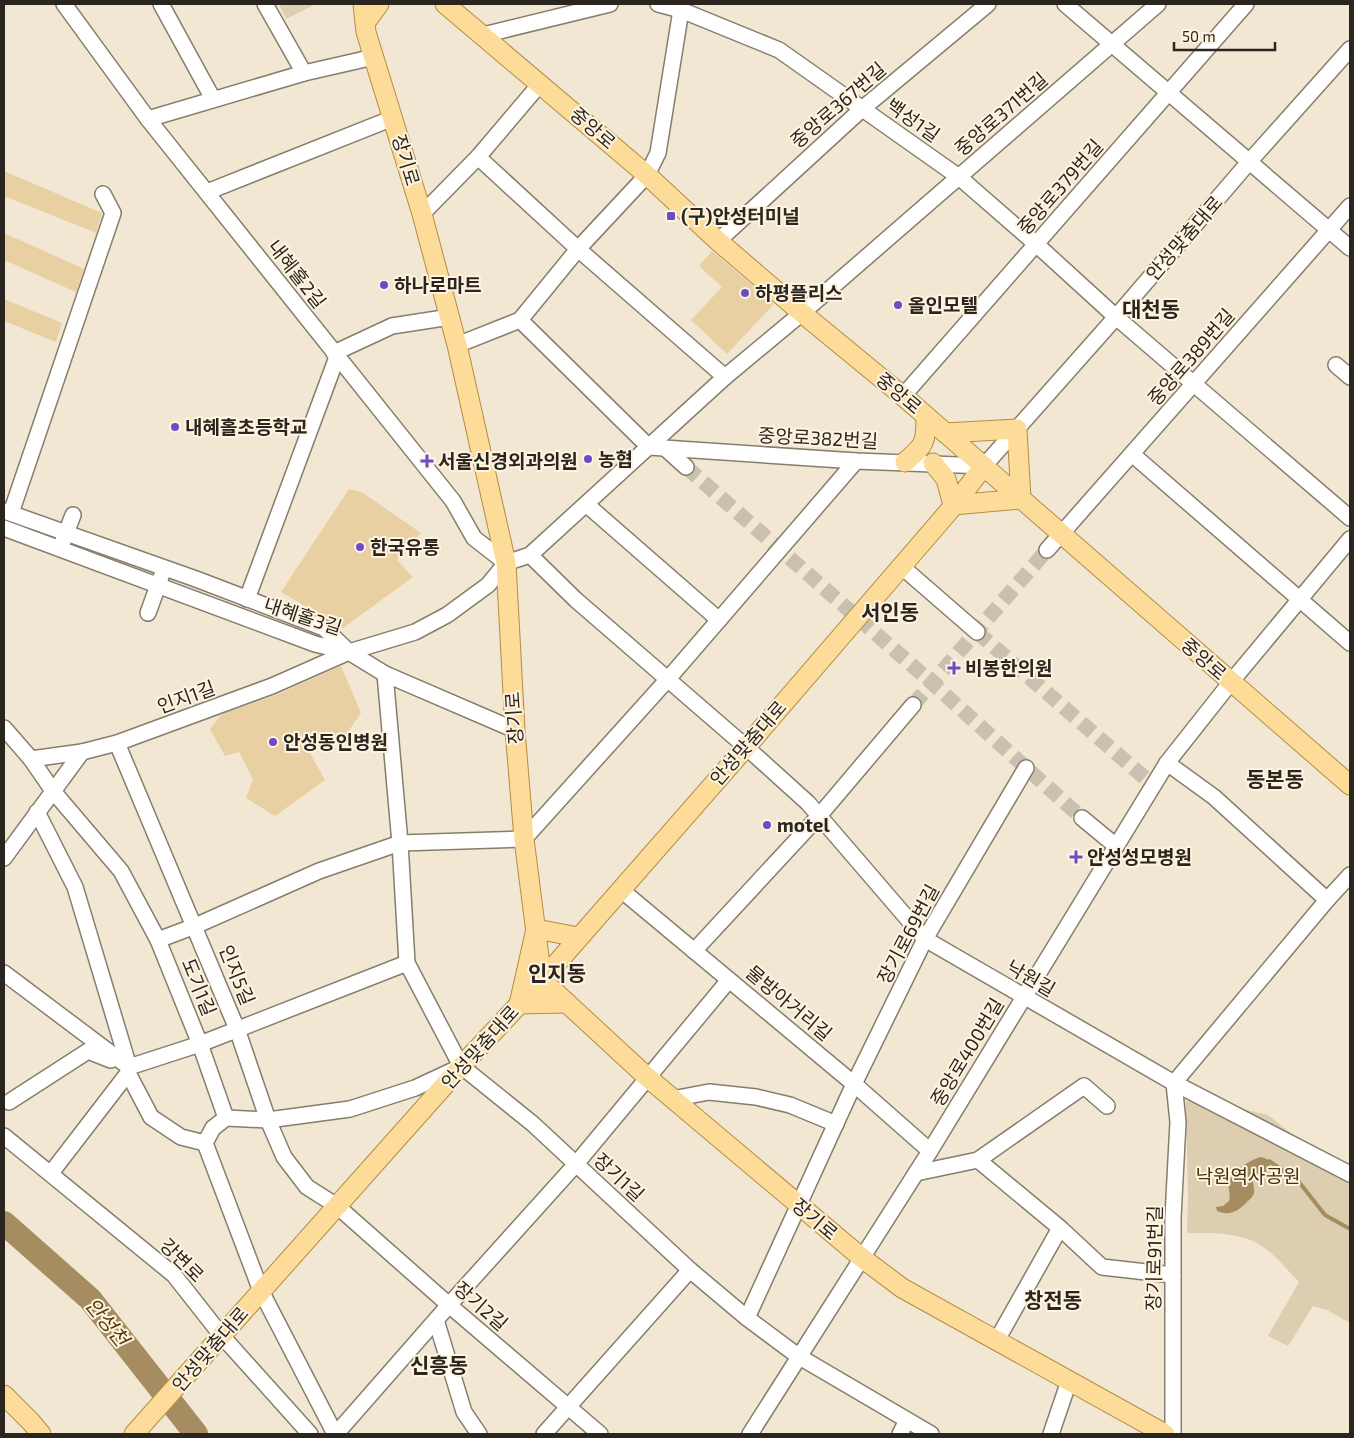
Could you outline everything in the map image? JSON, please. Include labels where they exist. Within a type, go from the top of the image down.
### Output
[{"type":"main road","points":[[352,4],[354,11],[366,27],[379,4]]},
{"type":"main road","name":"장기로","points":[[363,4],[366,27],[374,57],[422,214],[458,345],[506,563],[515,730],[524,839],[542,980],[672,1099],[862,1258],[902,1288],[1165,1434]]},
{"type":"main road","name":"중앙로","points":[[446,4],[647,175],[718,241],[903,396],[1350,785]]},
{"type":"main road","points":[[905,462],[923,446],[926,436],[926,416]]},
{"type":"main road","points":[[932,464],[946,479],[953,505],[1022,500],[1018,429],[945,433]]},
{"type":"main road","name":"안성맞춤대로","points":[[134,1434],[461,1066],[542,980],[746,747],[953,505],[984,466]]},
{"type":"main road","points":[[567,1003],[519,1004],[536,929],[578,938]]},
{"type":"main road","points":[[4,1395],[31,1422],[40,1434]]},
{"type":"street","name":"내혜홀2길","points":[[64,4],[148,119],[453,501],[474,538],[506,563]]},
{"type":"street","points":[[161,4],[213,99]]},
{"type":"street","points":[[265,4],[304,73]]},
{"type":"street","points":[[483,35],[610,4]]},
{"type":"street","name":"백성1길","points":[[658,4],[679,7],[779,50],[959,177],[1116,317],[1350,518]]},
{"type":"street","name":"중앙로367번길","points":[[718,241],[862,109],[988,4]]},
{"type":"street","points":[[1065,4],[1350,248]]},
{"type":"street","name":"중앙로371번길","points":[[530,555],[725,377],[802,313],[1158,4]]},
{"type":"street","name":"중앙로379번길","points":[[903,396],[1246,4]]},
{"type":"street","points":[[458,345],[520,320],[578,249],[647,175],[658,153],[679,7]]},
{"type":"street","name":"안성맞춤대로","points":[[984,466],[1350,49]]},
{"type":"street","points":[[148,119],[304,73],[374,57]]},
{"type":"street","points":[[422,214],[478,157],[540,84]]},
{"type":"street","points":[[206,192],[393,118]]},
{"type":"street","points":[[478,157],[578,249],[725,377]]},
{"type":"street","points":[[8,512],[113,213],[103,194]]},
{"type":"street","name":"중앙로389번길","points":[[1047,550],[1350,206]]},
{"type":"street","points":[[247,598],[336,355],[392,326],[450,318]]},
{"type":"street","points":[[520,320],[649,447]]},
{"type":"street","points":[[1336,365],[1350,377]]},
{"type":"street","name":"중앙로382번길","points":[[649,447],[856,461],[984,466]]},
{"type":"street","points":[[665,448],[686,467]]},
{"type":"street","points":[[1132,454],[1350,643]]},
{"type":"street","points":[[158,940],[195,926],[319,871],[400,843],[524,839],[668,679],[856,461]]},
{"type":"street","points":[[586,504],[719,620]]},
{"type":"street","name":"내혜홀3길","points":[[8,512],[247,598],[324,628],[349,652]]},
{"type":"street","points":[[60,549],[73,514]]},
{"type":"street","name":"내혜홀3길","points":[[4,528],[315,644],[349,652]]},
{"type":"street","name":"중앙로400번길","points":[[750,1434],[930,1151],[1167,763],[1231,682],[1350,539]]},
{"type":"street","points":[[506,563],[530,555]]},
{"type":"street","name":"낙원길","points":[[530,555],[576,600],[808,803],[925,939],[1174,1083],[1350,1174]]},
{"type":"street","name":"인지1길","points":[[31,759],[82,752],[117,743],[272,686],[349,652],[416,632],[447,614],[488,585],[506,563]]},
{"type":"street","points":[[901,566],[977,632]]},
{"type":"street","points":[[148,614],[164,568]]},
{"type":"street","points":[[349,652],[385,674],[515,730]]},
{"type":"street","points":[[204,1142],[213,1128],[226,1118],[268,1120],[350,1109],[415,1088],[461,1066],[407,963],[400,843],[385,674]]},
{"type":"street","points":[[694,950],[819,816],[913,705]]},
{"type":"street","name":"도기1길","points":[[4,728],[31,759],[53,791],[121,870],[158,940],[200,1044],[226,1118]]},
{"type":"street","name":"인지5길","points":[[117,743],[237,1029],[268,1120],[284,1157],[308,1187],[337,1206]]},
{"type":"street","points":[[4,858],[8,842],[37,812],[82,752]]},
{"type":"street","points":[[1167,763],[1214,798],[1327,900]]},
{"type":"street","name":"장기로69번길","points":[[799,1206],[854,1084],[925,939],[1026,768]]},
{"type":"street","points":[[37,812],[75,887],[128,1070],[151,1117],[181,1137],[204,1142]]},
{"type":"street","points":[[1082,818],[1116,846]]},
{"type":"street","points":[[1174,1083],[1350,875]]},
{"type":"street","name":"물방아거리길","points":[[620,889],[854,1084],[930,1151]]},
{"type":"street","points":[[51,1173],[128,1070],[200,1044],[407,963]]},
{"type":"street","points":[[4,974],[128,1070]]},
{"type":"street","points":[[204,1142],[261,1291],[335,1434],[576,1164],[729,980]]},
{"type":"street","points":[[9,1102],[88,1051],[128,1070]]},
{"type":"street","name":"장기1길","points":[[461,1066],[533,1124],[690,1270],[747,1318],[798,1356],[931,1434]]},
{"type":"street","name":"장기로91번길","points":[[1173,1434],[1173,1217],[1178,1122],[1174,1083]]},
{"type":"street","points":[[916,1173],[978,1160],[1084,1086],[1107,1106]]},
{"type":"street","points":[[672,1099],[709,1092],[756,1097],[790,1105],[836,1124]]},
{"type":"street","name":"강변로","points":[[4,1136],[174,1275],[219,1340],[310,1434]]},
{"type":"street","points":[[978,1160],[1060,1228],[1102,1267],[1173,1275]]},
{"type":"street","name":"장기2길","points":[[337,1206],[600,1434]]},
{"type":"street","points":[[747,1318],[799,1206]]},
{"type":"street","points":[[997,1340],[1060,1228]]},
{"type":"street","points":[[544,1434],[690,1270]]},
{"type":"street","points":[[436,1320],[464,1412],[479,1434]]},
{"type":"street","points":[[1051,1434],[1069,1380]]},
{"type":"street","points":[[900,1434],[907,1420]]},
{"type":"green space","points":[[279,4],[316,4],[286,19]]},
{"type":"green space","name":"낙원역사공원","points":[[1195,1098],[1268,1115],[1294,1136],[1350,1166],[1350,1323],[1327,1310],[1313,1306],[1288,1346],[1268,1336],[1299,1282],[1279,1260],[1257,1243],[1248,1239],[1228,1234],[1187,1233],[1186,1101]]},
{"type":"shaded area","points":[[1260,1157],[1269,1161],[1270,1167],[1264,1174],[1257,1174],[1253,1177],[1254,1191],[1252,1197],[1233,1212],[1217,1211],[1216,1207],[1223,1206],[1229,1201],[1229,1184],[1233,1175],[1246,1164]]},
{"type":"building","points":[[4,171],[102,213],[96,233],[4,196]]},
{"type":"building","points":[[4,233],[84,269],[76,292],[4,260]]},
{"type":"building","name":"하평플리스","points":[[712,251],[774,304],[727,354],[691,320],[722,287],[699,266]]},
{"type":"building","points":[[4,299],[62,323],[56,342],[4,321]]},
{"type":"building","name":"한국유통","points":[[349,489],[363,493],[421,533],[397,560],[413,577],[343,628],[281,592]]},
{"type":"building","name":"안성동인병원","points":[[341,666],[361,713],[347,733],[309,751],[325,780],[275,816],[246,798],[253,779],[239,752],[225,756],[210,729],[222,714],[276,695]]},
{"type":"waterway","points":[[1269,1161],[1299,1182],[1325,1215],[1350,1229]]},
{"type":"waterway","name":"안성천","points":[[4,1223],[90,1299],[196,1434]]},
{"type":"tunnel","points":[[686,467],[931,682],[1082,818]]},
{"type":"tunnel","points":[[913,705],[1047,550]]},
{"type":"tunnel","points":[[977,632],[1153,785]]},
{"type":"place","name":"(구)안성터미널","points":[[671,216]]},
{"type":"place","name":"하나로마트","points":[[384,285]]},
{"type":"place","name":"하평플리스","points":[[745,293]]},
{"type":"place","name":"올인모텔","points":[[898,305]]},
{"type":"place","name":"내혜홀초등학교","points":[[175,427]]},
{"type":"place","name":"농협","points":[[588,459]]},
{"type":"place","name":"서울신경외과의원","points":[[427,461]]},
{"type":"place","name":"한국유통","points":[[360,547]]},
{"type":"place","name":"비봉한의원","points":[[954,668]]},
{"type":"place","name":"안성동인병원","points":[[273,742]]},
{"type":"place","name":"motel","points":[[767,825]]},
{"type":"place","name":"안성성모병원","points":[[1076,857]]},
{"type":"district","name":"대천동","points":[[1151,310]]},
{"type":"district","name":"서인동","points":[[890,613]]},
{"type":"district","name":"동본동","points":[[1275,780]]},
{"type":"district","name":"인지동","points":[[557,974]]},
{"type":"district","name":"창전동","points":[[1053,1301]]},
{"type":"district","name":"신흥동","points":[[439,1366]]}]
